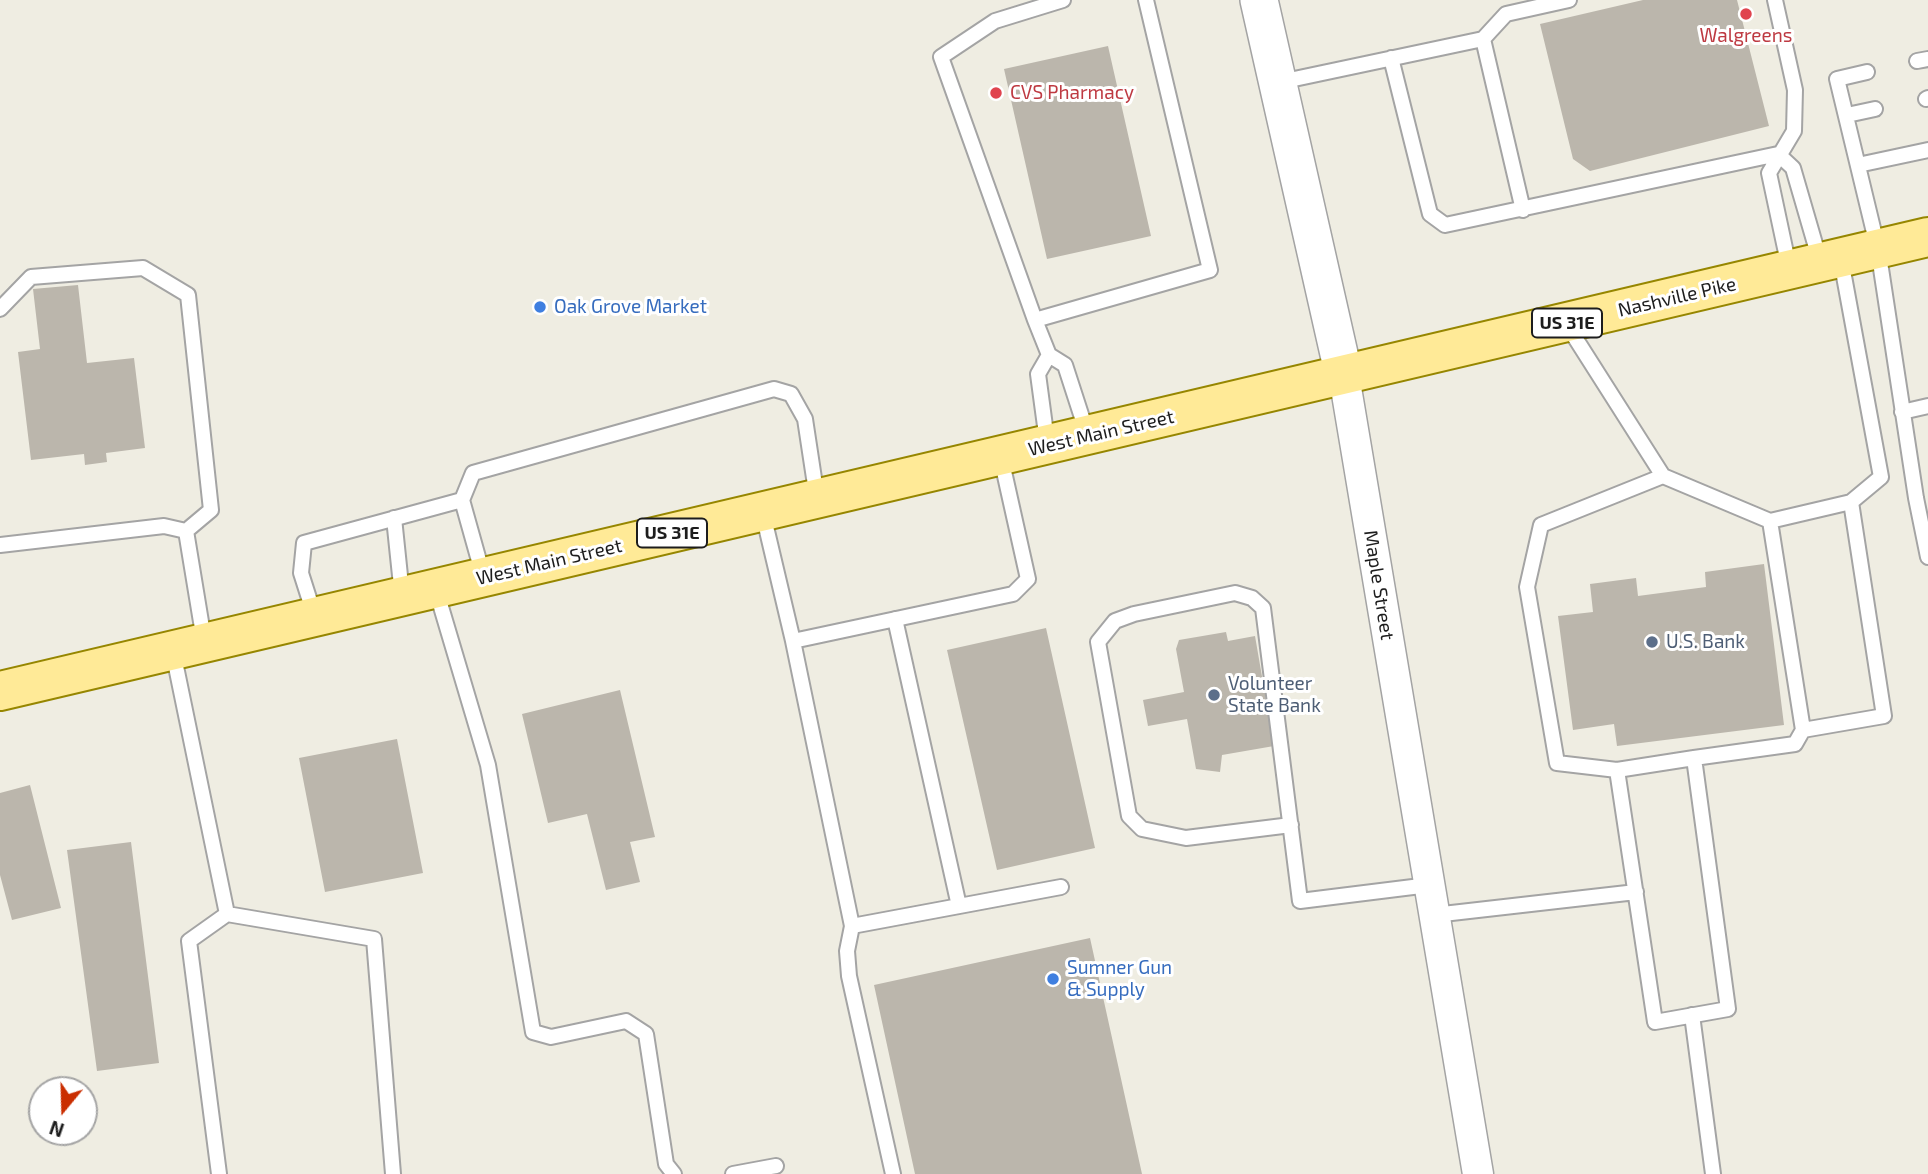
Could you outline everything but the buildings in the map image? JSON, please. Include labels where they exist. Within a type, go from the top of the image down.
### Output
[{"type":"main road","name":"Nashville Pike","points":[[1344,376],[1928,237]]},
{"type":"main road","name":"West Main Street","points":[[0,691],[1344,376]]},
{"type":"street","name":"Maple Street","points":[[1259,0],[1344,376],[1478,1174]]},
{"type":"lane","points":[[1063,0],[995,21],[941,57],[1035,320],[1049,355],[1065,365],[1088,436]]},
{"type":"lane","points":[[1035,320],[1210,270],[1147,0],[1139,0]]},
{"type":"lane","points":[[1278,83],[1483,39],[1506,15],[1569,0]]},
{"type":"lane","points":[[1775,0],[1795,90],[1794,131],[1777,154],[1769,173],[1817,264]]},
{"type":"lane","points":[[1483,39],[1523,210]]},
{"type":"lane","points":[[1391,58],[1430,214],[1445,225],[1777,154]]},
{"type":"lane","points":[[1867,72],[1837,79],[1878,249],[1902,412],[1922,496],[1928,556]]},
{"type":"lane","points":[[1847,115],[1875,109]]},
{"type":"lane","points":[[1858,165],[1928,150]]},
{"type":"lane","points":[[1567,323],[1663,475],[1770,520],[1851,502],[1881,478],[1817,264],[1793,169],[1777,154]]},
{"type":"lane","points":[[0,309],[31,277],[59,274],[142,268],[188,295],[211,510],[186,531]]},
{"type":"lane","points":[[1048,446],[1038,374],[1049,355]]},
{"type":"lane","points":[[484,578],[462,500],[472,472],[774,389],[791,394],[805,419],[817,500]]},
{"type":"lane","points":[[1902,412],[1928,405]]},
{"type":"lane","points":[[793,641],[1013,594],[1028,579],[1000,456]]},
{"type":"lane","points":[[1663,475],[1541,525],[1527,587],[1557,763],[1617,769],[1795,744],[1803,730],[1770,520]]},
{"type":"lane","points":[[316,617],[300,573],[304,543],[462,500]]},
{"type":"lane","points":[[1803,730],[1884,716],[1851,502]]},
{"type":"lane","points":[[763,512],[793,641],[852,926],[847,951],[849,976],[893,1174]]},
{"type":"lane","points":[[394,518],[419,593],[488,765],[533,1032],[551,1037],[626,1021],[646,1034],[666,1164],[674,1174]]},
{"type":"lane","points":[[0,545],[164,526],[186,531]]},
{"type":"lane","points":[[186,531],[188,647],[226,914]]},
{"type":"lane","points":[[1291,825],[1186,838],[1142,830],[1129,816],[1098,642],[1115,621],[1134,614],[1235,593],[1252,598],[1263,608],[1291,825],[1300,901],[1429,885]]},
{"type":"lane","points":[[895,619],[959,906]]},
{"type":"lane","points":[[1617,769],[1655,1022],[1728,1009],[1695,758]]},
{"type":"lane","points":[[852,926],[1061,887]]},
{"type":"lane","points":[[1434,915],[1636,892]]},
{"type":"lane","points":[[219,1174],[189,941],[226,914],[374,939],[393,1174]]},
{"type":"lane","points":[[1692,1015],[1713,1174]]},
{"type":"lane","points":[[733,1174],[776,1166]]},
{"type":"place","name":"Walgreens","points":[[1746,14]]},
{"type":"place","name":"CVS Pharmacy","points":[[996,93]]},
{"type":"place","name":"Oak Grove Market","points":[[540,307]]},
{"type":"place","name":"U.S. Bank","points":[[1652,642]]},
{"type":"place","name":"Volunteer State Bank","points":[[1214,695]]},
{"type":"place","name":"Sumner Gun & Supply","points":[[1053,979]]}]
